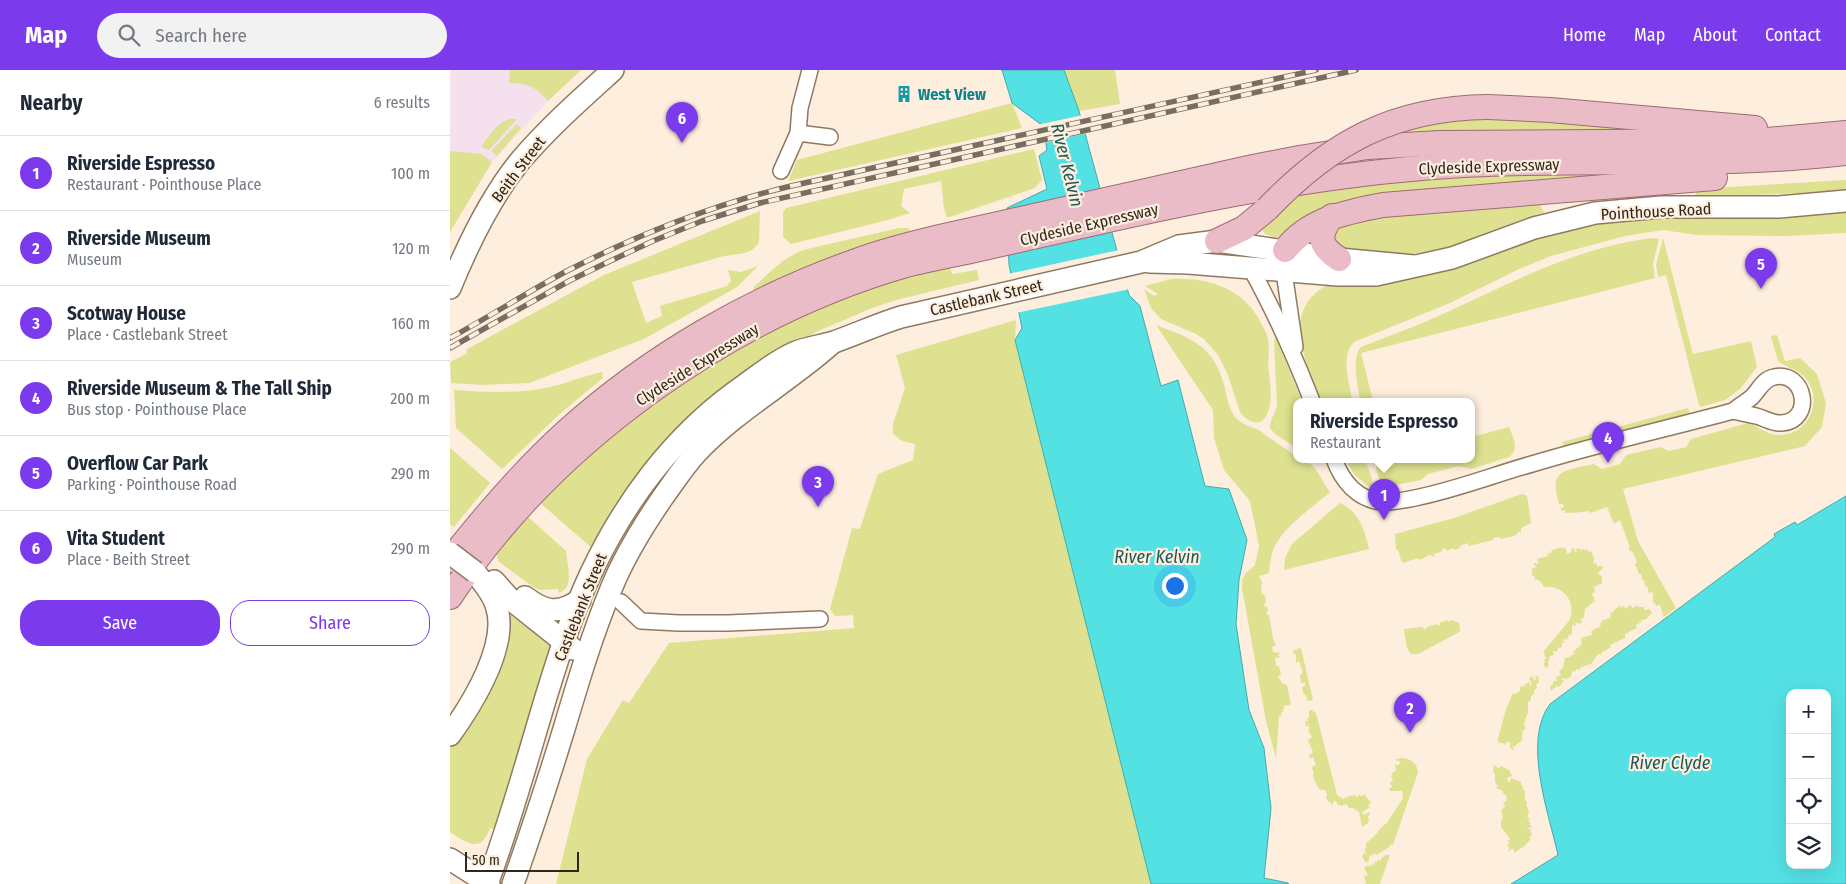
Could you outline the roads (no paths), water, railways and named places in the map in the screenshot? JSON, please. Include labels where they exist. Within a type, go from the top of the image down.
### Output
[{"type":"main road","name":"Beith Street","points":[[450,288],[484,217],[515,168],[544,134],[613,70]]},
{"type":"main road","points":[[1217,241],[1253,235],[1282,193],[1322,159],[1359,137],[1408,117],[1448,109],[1488,107],[1550,110],[1842,140]]},
{"type":"main road","name":"Clydeside Expressway","points":[[450,560],[493,507],[541,456],[586,414],[621,387],[661,359],[757,303],[810,279],[865,258],[940,237],[1182,193],[1449,166],[1532,163],[1769,161],[1842,140]]},
{"type":"main road","points":[[1284,261],[1300,234],[1318,222],[1349,211],[1383,205],[1691,179],[1846,170]]},
{"type":"main road","name":"Clydeside Expressway","points":[[450,596],[507,523],[547,479],[593,436],[652,390],[732,339],[763,322],[813,299],[907,265],[959,253],[1182,193]]},
{"type":"main road","name":"Pointhouse Road","points":[[1284,261],[1338,275],[1376,275],[1452,258],[1534,228],[1595,213],[1661,207],[1740,208],[1846,201]]},
{"type":"main road","points":[[1332,216],[1325,227],[1323,242],[1325,249],[1339,258]]},
{"type":"main road","name":"Castlebank Street","points":[[1141,262],[1188,262],[1253,235],[1284,261]]},
{"type":"main road","name":"Castlebank Street","points":[[488,884],[564,641],[590,574],[608,539],[642,486],[683,438],[727,411],[766,394],[804,368],[834,342],[872,326],[998,294],[1141,262],[1179,246],[1217,241]]},
{"type":"main road","name":"Pointhouse Road","points":[[1284,261],[1339,258],[1414,266]]},
{"type":"main road","name":"Castlebank Street","points":[[513,884],[610,591],[642,531],[681,472],[727,411]]},
{"type":"main road","points":[[450,553],[485,577],[586,659]]},
{"type":"main road","points":[[485,577],[515,590],[538,606],[546,609],[568,608],[580,600]]},
{"type":"main road","points":[[450,735],[484,677],[496,647],[499,615],[485,577]]},
{"type":"main road","points":[[450,859],[488,884]]},
{"type":"street","points":[[781,170],[798,134],[800,108],[810,70]]},
{"type":"street","points":[[798,134],[830,137]]},
{"type":"street","points":[[1253,235],[1265,293],[1298,364],[1311,398]]},
{"type":"street","points":[[1284,261],[1298,364]]},
{"type":"street","points":[[1336,463],[1348,485],[1356,493],[1365,498],[1382,502],[1393,502],[1446,492],[1532,464],[1733,411]]},
{"type":"street","points":[[621,602],[641,621],[728,623],[820,619]]},
{"type":"water","name":"River Kelvin","points":[[1002,70],[1064,70],[1079,111],[1129,295],[1140,306],[1161,386],[1178,380],[1205,486],[1229,489],[1247,540],[1239,580],[1236,624],[1249,710],[1264,748],[1271,808],[1264,878],[1289,884],[1151,884],[1015,340],[1022,328],[1009,265],[1007,208],[1047,189],[1039,156],[1047,150],[1043,126],[1012,103]]},
{"type":"water","name":"River Clyde","points":[[1846,496],[1846,884],[1511,884],[1558,855],[1544,799],[1538,757],[1538,737],[1542,719],[1550,704],[1775,537],[1774,534],[1795,522],[1797,525]]},
{"type":"railway","points":[[450,338],[592,258],[675,222],[732,202],[791,186],[1316,70]]},
{"type":"railway","points":[[450,348],[569,281],[608,262],[702,221],[760,203],[1356,70]]},
{"type":"place","name":"West View","points":[[904,94]]},
{"type":"place","name":"Vita Student","points":[[682,143]]},
{"type":"place","name":"Overflow Car Park","points":[[1761,289]]},
{"type":"place","name":"Riverside Museum & The Tall Ship","points":[[1608,463]]},
{"type":"place","name":"Scotway House","points":[[818,507]]},
{"type":"place","name":"Riverside Espresso","points":[[1384,520]]},
{"type":"place","name":"Riverside Museum","points":[[1410,733]]}]
